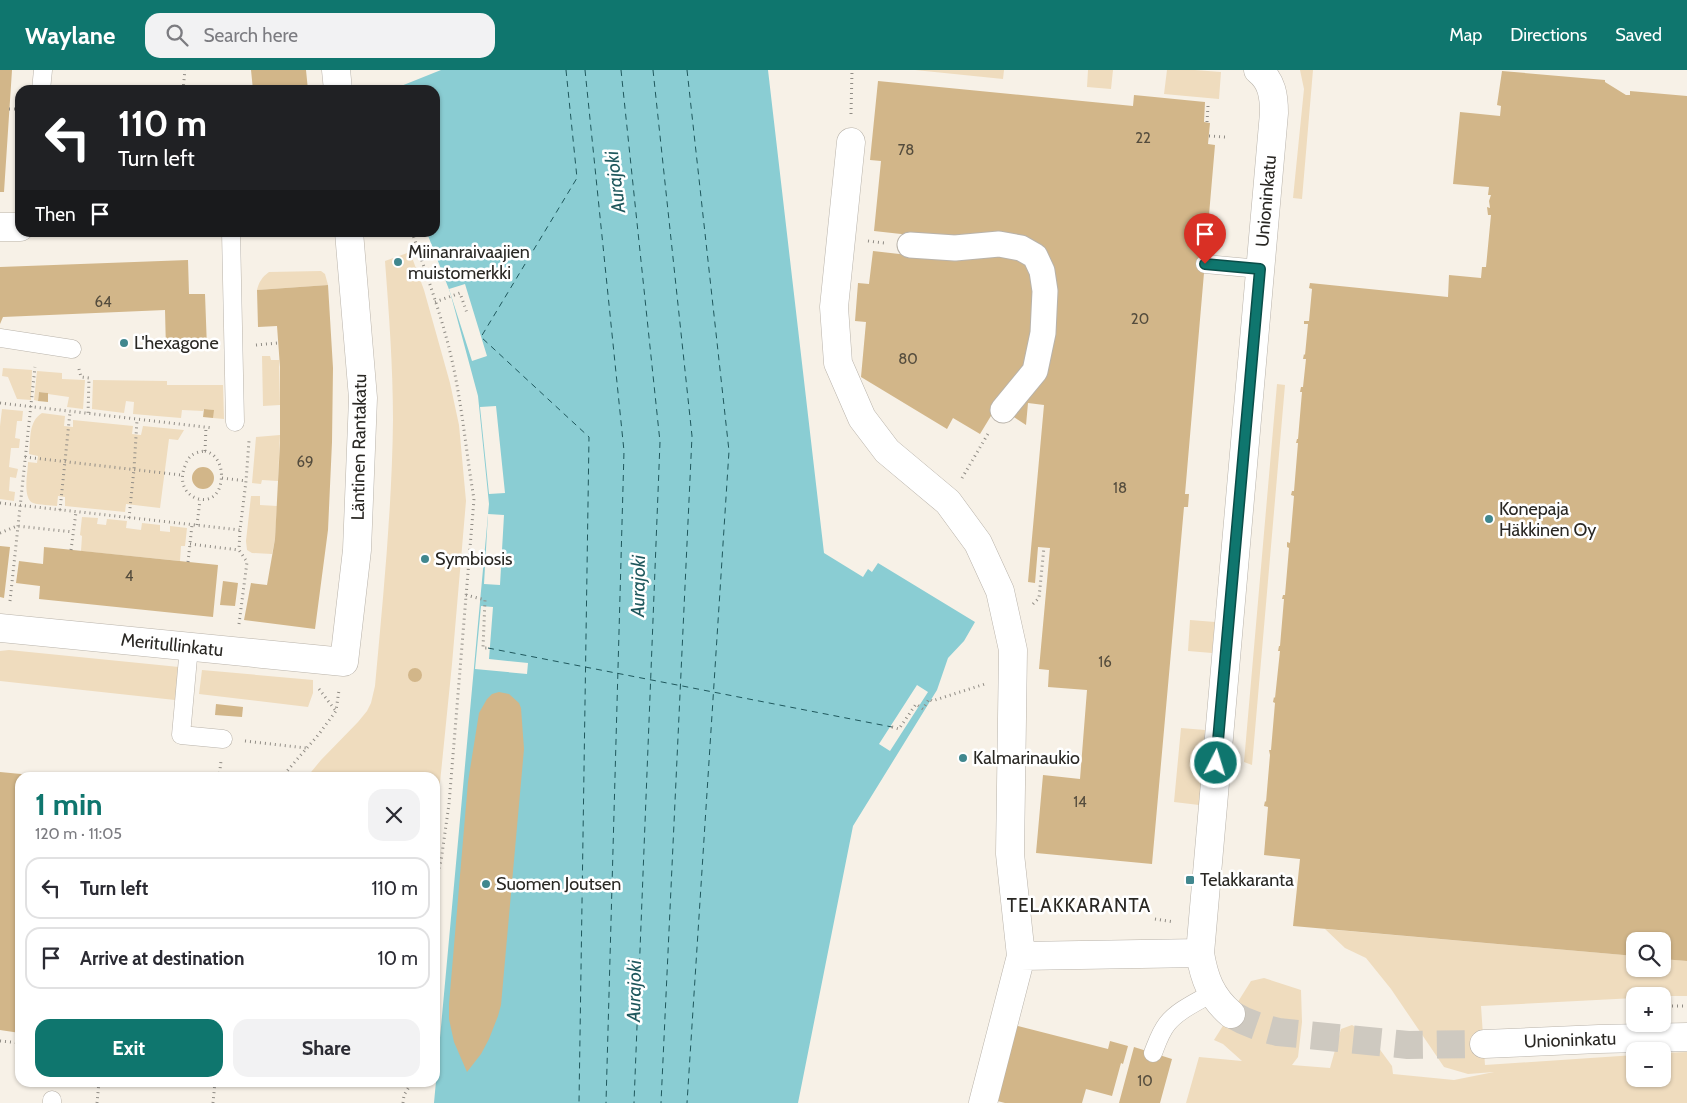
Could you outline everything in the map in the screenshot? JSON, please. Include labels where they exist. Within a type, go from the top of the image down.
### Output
[{"type":"street","points":[[336,70],[338,85]]},
{"type":"street","name":"Unioninkatu","points":[[1231,1014],[1214,997],[1205,977],[1200,953],[1274,112],[1272,90],[1268,81],[1258,70]]},
{"type":"street","points":[[850,142],[834,307],[838,363],[862,418],[886,451],[948,502],[978,543],[1000,591],[1012,650],[1010,854],[1021,956],[984,1103]]},
{"type":"street","points":[[0,227],[15,227]]},
{"type":"street","name":"Läntinen Rantakatu","points":[[344,662],[357,550],[363,398],[349,237]]},
{"type":"street","points":[[910,245],[955,248],[999,244],[1021,248],[1035,256],[1042,272],[1045,291],[1043,333],[1035,371],[1003,410]]},
{"type":"street","name":"Meritullinkatu","points":[[0,628],[344,662]]},
{"type":"street","points":[[1021,956],[1200,953]]},
{"type":"street","name":"Unioninkatu","points":[[1484,1044],[1687,1037]]},
{"type":"lane","points":[[42,85],[43,70]]},
{"type":"lane","points":[[232,237],[236,422]]},
{"type":"lane","points":[[1205,264],[1260,269]]},
{"type":"lane","points":[[0,338],[72,349]]},
{"type":"lane","points":[[189,647],[181,735],[223,739]]},
{"type":"lane","points":[[1153,1053],[1167,1024],[1174,1017],[1212,993]]},
{"type":"path","points":[[183,85],[184,70]]},
{"type":"path","points":[[850,142],[852,70]]},
{"type":"path","points":[[1207,122],[1208,106]]},
{"type":"path","points":[[9,108],[15,109]]},
{"type":"path","points":[[1209,136],[1225,137]]},
{"type":"path","points":[[414,237],[430,282],[451,355],[461,404],[474,499],[448,804],[440,864]]},
{"type":"path","points":[[435,302],[460,293],[466,313]]},
{"type":"path","points":[[256,345],[278,343]]},
{"type":"path","points":[[10,602],[35,369]]},
{"type":"path","points":[[88,414],[89,378]]},
{"type":"path","points":[[0,403],[215,428]]},
{"type":"path","points":[[60,510],[70,412]]},
{"type":"path","points":[[129,518],[137,420]]},
{"type":"path","points":[[205,451],[206,427]]},
{"type":"path","points":[[238,627],[247,562],[240,550],[240,530],[249,433]]},
{"type":"path","points":[[948,502],[984,438]]},
{"type":"path","points":[[205,451],[210,453],[219,462],[222,478],[218,491],[214,496],[200,500],[187,493],[183,487],[181,475],[190,456],[196,452],[205,451]]},
{"type":"path","points":[[25,457],[181,475]]},
{"type":"path","points":[[222,478],[246,481]]},
{"type":"path","points":[[188,562],[200,500]]},
{"type":"path","points":[[0,503],[240,530]]},
{"type":"path","points":[[71,550],[76,512]]},
{"type":"path","points":[[0,532],[17,526],[73,532]]},
{"type":"path","points":[[190,544],[240,550]]},
{"type":"path","points":[[1041,583],[1044,547]]},
{"type":"path","points":[[466,595],[485,600],[483,648],[488,648]]},
{"type":"path","points":[[286,772],[336,710],[344,662]]},
{"type":"path","points":[[892,727],[899,729],[916,704],[923,709],[929,699],[932,701],[1012,675]]},
{"type":"path","points":[[318,688],[336,710]]},
{"type":"path","points":[[220,772],[223,739],[306,748]]},
{"type":"path","points":[[1155,919],[1179,923]]},
{"type":"path","points":[[1671,1006],[1687,1006]]},
{"type":"path","points":[[0,1041],[15,1043]]},
{"type":"path","points":[[97,1103],[99,1087]]},
{"type":"path","points":[[212,1103],[214,1087]]},
{"type":"path","points":[[403,1103],[404,1095],[409,1087]]},
{"type":"shaded area","points":[[915,70],[1004,70],[1003,79]]},
{"type":"shaded area","points":[[1088,70],[1113,70],[1111,89],[1087,87]]},
{"type":"shaded area","points":[[1167,70],[1221,72],[1219,99],[1164,94]]},
{"type":"shaded area","points":[[1300,70],[1313,70],[1302,199],[1293,198],[1304,89]]},
{"type":"shaded area","points":[[410,252],[424,290],[450,383],[459,425],[466,501],[440,783],[440,772],[311,772],[367,711],[375,686],[387,553],[393,420],[385,261]]},
{"type":"shaded area","points":[[321,271],[325,274],[328,285],[257,290],[261,280],[269,272]]},
{"type":"shaded area","points":[[262,356],[270,356],[271,360],[279,360],[280,405],[263,406]]},
{"type":"shaded area","points":[[3,368],[32,370],[31,400],[17,399],[8,377],[2,376]]},
{"type":"shaded area","points":[[37,371],[62,373],[62,379],[85,380],[83,409],[67,407],[69,397],[48,393],[39,392],[38,401],[34,400]]},
{"type":"shaded area","points":[[93,380],[167,381],[167,385],[223,385],[224,419],[213,418],[213,410],[204,409],[203,411],[182,410],[181,418],[133,414],[134,402],[126,401],[124,413],[92,409]]},
{"type":"shaded area","points":[[1277,384],[1285,385],[1252,765],[1244,762]]},
{"type":"shaded area","points":[[2,409],[23,411],[22,421],[17,421],[15,438],[20,439],[19,448],[11,448],[9,467],[18,469],[16,478],[10,477],[9,491],[15,492],[14,501],[0,499],[0,426]]},
{"type":"shaded area","points":[[42,413],[65,416],[64,426],[73,427],[73,420],[133,426],[132,434],[141,435],[143,426],[184,430],[178,440],[169,439],[160,508],[126,504],[125,512],[65,506],[65,497],[58,496],[57,506],[33,503],[28,496],[27,490],[28,462],[37,463],[38,456],[29,454],[30,437],[34,421]]},
{"type":"shaded area","points":[[280,435],[278,481],[262,480],[261,484],[252,483],[256,437]]},
{"type":"shaded area","points":[[251,496],[260,496],[260,505],[277,506],[272,554],[252,553],[247,550],[246,541]]},
{"type":"shaded area","points":[[82,517],[98,518],[97,524],[106,525],[107,519],[127,521],[126,528],[141,530],[142,523],[160,525],[160,531],[170,532],[170,526],[187,528],[185,546],[181,546],[180,561],[81,551]]},
{"type":"shaded area","points":[[1190,620],[1215,622],[1212,653],[1188,651]]},
{"type":"shaded area","points":[[9,650],[179,667],[179,694],[175,700],[0,681],[0,651]]},
{"type":"shaded area","points":[[202,670],[313,680],[313,693],[308,707],[199,694]]},
{"type":"shaded area","points":[[1181,728],[1205,730],[1199,805],[1174,802]]},
{"type":"shaded area","points":[[1325,929],[1626,955],[1626,977],[1671,977],[1671,960],[1687,961],[1687,996],[1671,996],[1671,987],[1626,987],[1626,998],[1481,1006],[1485,1065],[1626,1056],[1626,1087],[1671,1087],[1671,1053],[1687,1052],[1687,1103],[1186,1103],[1199,1057],[1242,1061],[1223,1044],[1214,1040],[1251,981],[1264,978],[1301,990],[1302,1022],[1298,1057],[1292,1065],[1330,1068],[1341,1029],[1352,1025],[1370,1036],[1392,1066],[1393,1074],[1454,1080],[1494,1072],[1468,1074],[1444,1067],[1391,989],[1366,958],[1345,948]]},
{"type":"water","name":"Aurajoki","points":[[441,70],[768,70],[824,553],[863,577],[868,569],[872,572],[878,563],[975,622],[964,641],[948,658],[937,690],[853,826],[798,1103],[434,1103],[435,1087],[440,1087],[440,1038],[489,504],[478,396],[450,292],[429,237],[440,237],[440,85],[404,85]]},
{"type":"pier","points":[[465,284],[487,356],[472,361],[449,289]]},
{"type":"pier","points":[[496,406],[505,493],[489,494],[480,407]]},
{"type":"pier","points":[[488,514],[504,515],[500,585],[484,584]]},
{"type":"pier","points":[[481,606],[493,607],[489,659],[528,663],[527,674],[475,669]]},
{"type":"pier","points":[[917,685],[928,692],[890,751],[879,744]]},
{"type":"building","points":[[0,70],[12,70],[4,192],[0,192]]},
{"type":"building","points":[[251,70],[306,70],[308,85],[252,85]]},
{"type":"building","name":"Konepaja Häkkinen Oy","points":[[1502,71],[1605,80],[1605,82],[1626,95],[1630,95],[1630,91],[1687,96],[1687,961],[1671,960],[1671,932],[1626,932],[1626,955],[1293,926],[1300,859],[1264,855],[1268,807],[1264,806],[1266,802],[1269,750],[1271,750],[1275,703],[1273,702],[1280,651],[1278,651],[1284,599],[1282,599],[1283,595],[1285,595],[1289,548],[1287,547],[1287,542],[1290,543],[1294,496],[1291,495],[1292,491],[1294,491],[1298,443],[1296,443],[1298,439],[1302,392],[1300,392],[1301,387],[1303,387],[1306,359],[1303,359],[1308,324],[1304,324],[1304,321],[1309,321],[1312,289],[1309,288],[1310,283],[1448,297],[1449,275],[1481,278],[1482,267],[1486,267],[1491,215],[1488,215],[1487,207],[1490,208],[1489,201],[1491,195],[1488,195],[1489,187],[1453,184],[1460,112],[1500,116],[1501,106],[1497,105]]},
{"type":"building","points":[[878,81],[1133,106],[1134,95],[1205,102],[1204,122],[1210,123],[1208,144],[1215,145],[1185,494],[1189,494],[1188,507],[1184,507],[1152,864],[1036,853],[1043,775],[1080,779],[1087,690],[1048,687],[1049,670],[1039,669],[1050,548],[1038,547],[1035,583],[1028,582],[1044,405],[1028,403],[1026,425],[997,406],[980,434],[953,418],[947,429],[861,377],[866,322],[855,321],[858,283],[869,284],[873,251],[908,255],[910,235],[874,231],[881,161],[870,160]]},
{"type":"building","points":[[188,260],[189,294],[205,294],[207,348],[166,350],[165,310],[3,317],[0,324],[0,267]]},
{"type":"building","points":[[328,285],[333,368],[332,442],[328,530],[315,629],[244,620],[251,583],[267,585],[275,539],[280,443],[280,367],[277,326],[258,327],[257,290]]},
{"type":"building","points":[[39,392],[48,393],[48,402],[38,401]]},
{"type":"building","points":[[204,409],[214,410],[213,418],[203,417]]},
{"type":"building","points":[[203,467],[211,470],[214,478],[211,486],[203,489],[195,486],[192,478],[195,470]]},
{"type":"building","points":[[0,546],[10,547],[4,598],[0,597]]},
{"type":"building","points":[[44,547],[218,565],[213,617],[39,599],[40,586],[16,583],[19,561],[43,564]]},
{"type":"building","points":[[223,581],[238,583],[235,606],[220,605]]},
{"type":"building","points":[[412,668],[418,668],[422,675],[418,682],[412,682],[408,678],[408,672]]},
{"type":"building","name":"Suomen Joutsen","points":[[499,692],[509,694],[519,703],[524,749],[501,1005],[489,1039],[481,1054],[467,1072],[454,1042],[449,1019],[449,1004],[468,782],[479,713],[487,699],[492,694]]},
{"type":"building","points":[[216,704],[243,707],[242,717],[215,715]]},
{"type":"building","points":[[0,772],[15,773],[15,1032],[0,1030]]},
{"type":"building","points":[[998,1021],[1108,1049],[1110,1041],[1128,1046],[1112,1096],[1086,1089],[1082,1103],[1005,1103],[978,1096]]},
{"type":"building","points":[[1134,1047],[1172,1059],[1160,1103],[1119,1103]]},
{"type":"ferry route","points":[[566,70],[577,178],[481,337],[589,437],[579,1103]]},
{"type":"ferry route","points":[[585,70],[624,451],[606,1103]]},
{"type":"ferry route","points":[[621,70],[660,442],[634,1103]]},
{"type":"ferry route","points":[[653,70],[692,436],[661,1103]]},
{"type":"ferry route","points":[[687,70],[729,451],[687,1103]]},
{"type":"ferry route","points":[[488,648],[892,727]]},
{"type":"tunnel","points":[[1231,1014],[1254,1025],[1278,1032],[1408,1045],[1484,1044]]},
{"type":"place","name":"Miinanraivaajien muistomerkki","points":[[398,262]]},
{"type":"place","name":"L'hexagone","points":[[124,343]]},
{"type":"place","name":"Konepaja Häkkinen Oy","points":[[1489,519]]},
{"type":"place","name":"Symbiosis","points":[[425,559]]},
{"type":"place","name":"Kalmarinaukio","points":[[963,758]]},
{"type":"place","name":"Telakkaranta","points":[[1190,880]]},
{"type":"place","name":"Suomen Joutsen","points":[[486,884]]},
{"type":"district","name":"TELAKKARANTA","points":[[1079,905]]},
{"type":"route","points":[[1205,264],[1260,269],[1216,763]]}]
